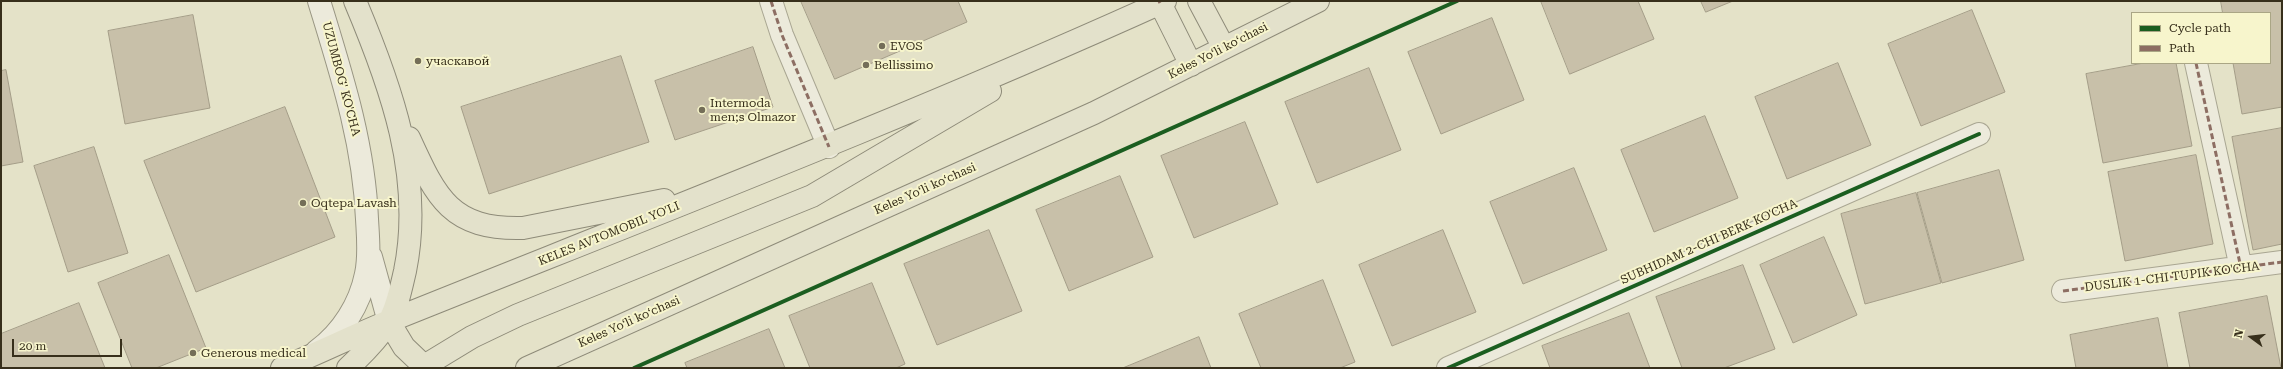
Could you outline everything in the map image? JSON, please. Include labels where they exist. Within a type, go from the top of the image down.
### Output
[{"type":"main road","points":[[355,1],[398,113],[429,181],[438,196],[450,209],[479,224],[508,229],[523,228],[717,190]]},
{"type":"main road","points":[[1199,1],[1224,48]]},
{"type":"main road","name":"Keles Yoʻli koʻchasi","points":[[527,368],[1094,113],[1318,1]]},
{"type":"main road","points":[[829,146],[1065,46],[1161,2],[1191,65]]},
{"type":"main road","points":[[423,367],[472,337],[518,314],[812,196],[1065,46]]},
{"type":"main road","points":[[348,368],[370,347],[389,322],[402,284],[410,223],[408,180],[398,113]]},
{"type":"main road","name":"KELES AVTOMOBIL YO'LI","points":[[389,322],[829,146]]},
{"type":"main road","points":[[282,368],[308,363],[389,322]]},
{"type":"main road","name":"UZUMBOG' KO'CHA","points":[[389,322],[404,347],[423,367]]},
{"type":"street","name":"UZUMBOG' KO'CHA","points":[[308,363],[337,333],[350,316],[366,274],[369,252],[365,188],[354,121],[319,1]]},
{"type":"street","points":[[771,1],[782,35],[829,146]]},
{"type":"street","points":[[2196,64],[2241,268]]},
{"type":"street","name":"SUBHIDAM 2-CHI BERK KO'CHA","points":[[1448,368],[1979,134]]},
{"type":"street","name":"UZUMBOG' KO'CHA","points":[[369,252],[389,322]]},
{"type":"street","name":"DUSLIK 1-CHI TUPIK KO'CHA","points":[[2063,291],[2282,262]]},
{"type":"building","points":[[801,1],[958,1],[967,22],[835,79]]},
{"type":"building","points":[[1541,1],[1638,1],[1654,39],[1570,74]]},
{"type":"building","points":[[1701,1],[1733,1],[1706,12]]},
{"type":"building","points":[[2221,1],[2282,1],[2282,107],[2242,114],[2233,64],[2271,64],[2271,12],[2223,12]]},
{"type":"building","points":[[1972,10],[2005,92],[1921,126],[1888,44]]},
{"type":"building","points":[[193,15],[210,108],[125,124],[108,31]]},
{"type":"building","points":[[1492,18],[1524,100],[1441,134],[1408,52]]},
{"type":"building","points":[[753,47],[773,107],[675,140],[655,81]]},
{"type":"building","points":[[621,56],[649,142],[489,194],[461,107]]},
{"type":"building","points":[[1838,63],[1871,145],[1787,179],[1755,97]]},
{"type":"building","points":[[2139,64],[2176,64],[2192,146],[2103,163],[2086,74]]},
{"type":"building","points":[[1369,68],[1401,150],[1317,183],[1285,102]]},
{"type":"building","points":[[6,70],[23,162],[1,166],[1,71]]},
{"type":"building","points":[[285,107],[335,237],[196,292],[144,161]]},
{"type":"building","points":[[1705,116],[1738,198],[1654,232],[1621,150]]},
{"type":"building","points":[[1245,122],[1278,204],[1194,238],[1161,156]]},
{"type":"building","points":[[2282,128],[2282,244],[2253,250],[2232,137]]},
{"type":"building","points":[[94,147],[128,253],[68,272],[34,166]]},
{"type":"building","points":[[2196,155],[2213,244],[2125,261],[2108,172]]},
{"type":"building","points":[[1574,168],[1607,250],[1523,284],[1490,202]]},
{"type":"building","points":[[1999,170],[2024,260],[1942,283],[1917,193]]},
{"type":"building","points":[[1120,176],[1153,257],[1069,291],[1036,210]]},
{"type":"building","points":[[1916,193],[1941,283],[1865,304],[1841,214]]},
{"type":"building","points":[[989,230],[1022,311],[937,345],[904,264]]},
{"type":"building","points":[[1443,230],[1476,312],[1392,346],[1359,265]]},
{"type":"building","points":[[1824,237],[1857,315],[1793,343],[1760,265]]},
{"type":"building","points":[[169,255],[206,348],[156,368],[132,368],[98,283]]},
{"type":"building","points":[[1743,265],[1775,349],[1724,368],[1682,368],[1656,297]]},
{"type":"building","points":[[1323,280],[1355,362],[1340,368],[1261,368],[1239,314]]},
{"type":"building","points":[[872,283],[905,364],[896,368],[810,368],[789,316]]},
{"type":"building","points":[[2267,296],[2281,368],[2190,368],[2179,313]]},
{"type":"building","points":[[79,303],[105,368],[1,368],[1,334]]},
{"type":"building","points":[[1629,313],[1650,368],[1550,368],[1542,346]]},
{"type":"building","points":[[2158,318],[2168,368],[2076,368],[2070,335]]},
{"type":"building","points":[[769,329],[785,368],[687,368],[685,363]]},
{"type":"building","points":[[1199,337],[1211,368],[1123,368]]},
{"type":"marked path","points":[[771,1],[782,35],[829,147]]},
{"type":"marked path","points":[[2196,64],[2241,268]]},
{"type":"marked path","points":[[2063,291],[2282,262]]},
{"type":"cycle path","points":[[634,368],[1457,1]]},
{"type":"cycle path","points":[[1448,368],[1979,134]]},
{"type":"place","name":"EVOS","points":[[882,46]]},
{"type":"place","name":"учаскавой","points":[[418,61]]},
{"type":"place","name":"Bellissimo","points":[[866,65]]},
{"type":"place","name":"Intermoda men;s Olmazor","points":[[702,110]]},
{"type":"place","name":"Oqtepa Lavash","points":[[303,203]]},
{"type":"place","name":"Generous medical","points":[[193,353]]}]
